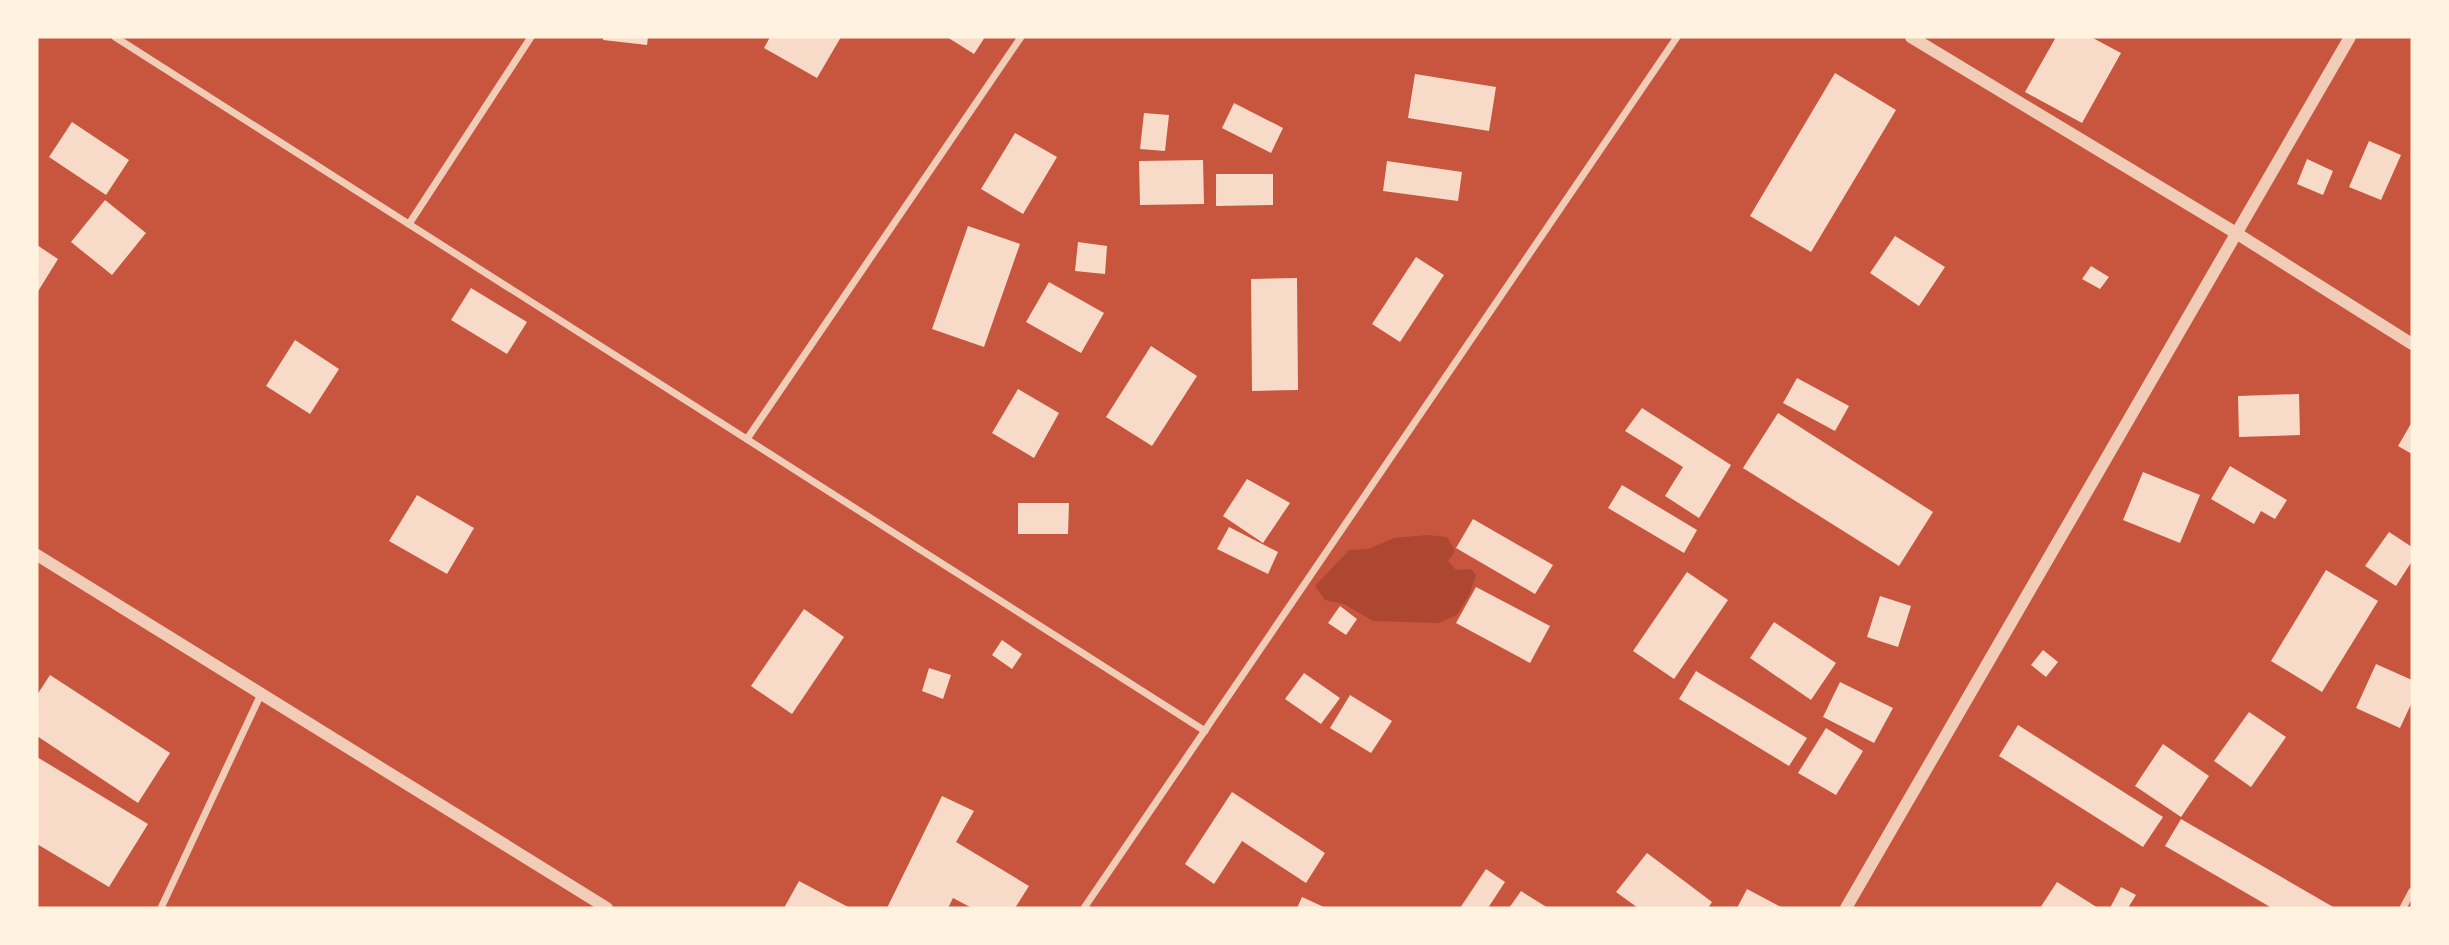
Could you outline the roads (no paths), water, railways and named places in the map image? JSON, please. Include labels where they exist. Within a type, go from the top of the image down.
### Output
[{"type":"street","points":[[115,37],[1205,730]]},
{"type":"street","points":[[409,224],[531,37]]},
{"type":"street","points":[[747,439],[1021,37]]},
{"type":"street","points":[[1084,908],[1677,37]]},
{"type":"street","points":[[1911,37],[2236,233],[2412,344]]},
{"type":"street","points":[[1846,908],[2350,37]]},
{"type":"street","points":[[37,555],[607,908]]},
{"type":"street","points":[[161,908],[261,694]]},
{"type":"street","points":[[2403,908],[2412,891]]}]
